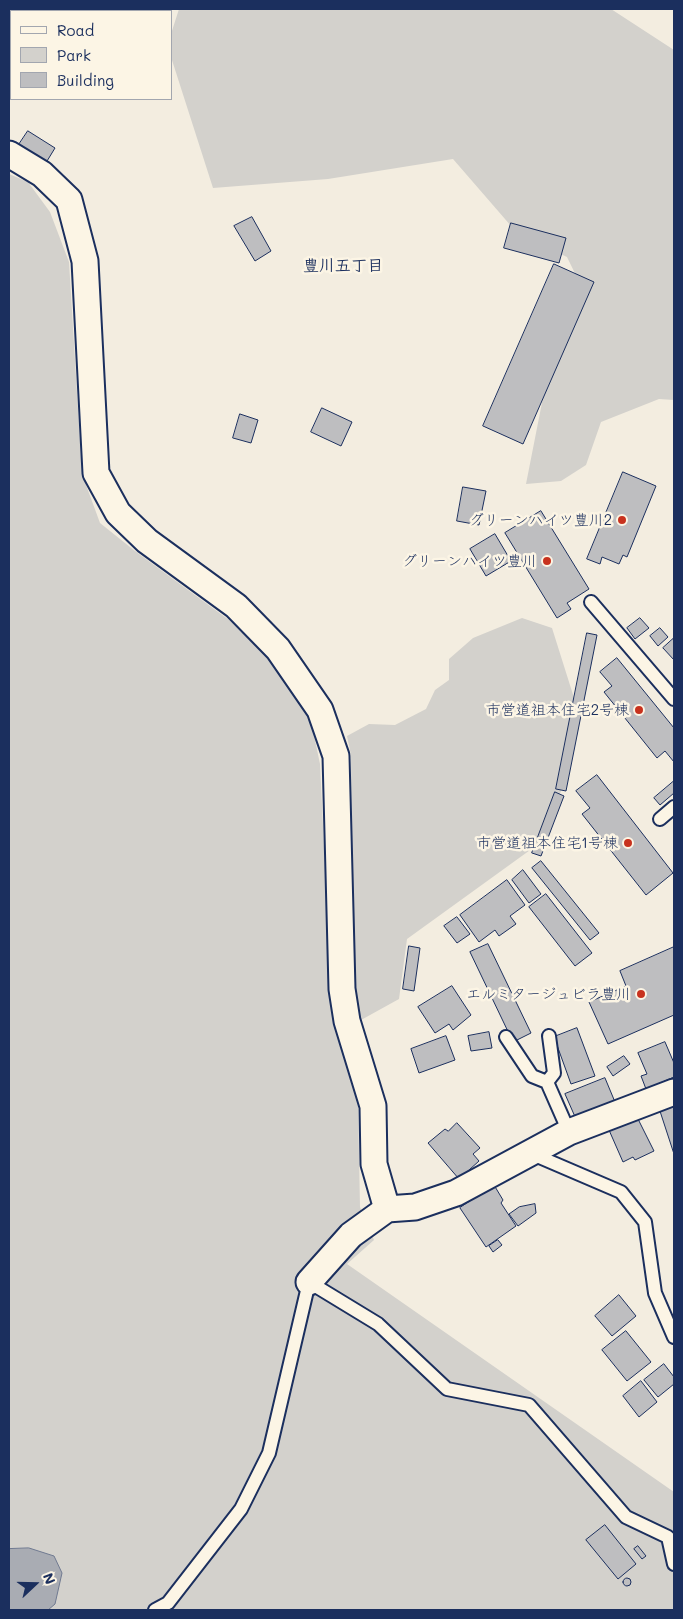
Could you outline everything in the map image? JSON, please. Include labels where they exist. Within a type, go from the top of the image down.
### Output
[{"type":"street","points":[[9,154],[42,174],[69,200],[85,261],[96,473],[118,513],[147,541],[236,606],[278,649],[320,710],[336,756],[342,990],[347,1021],[373,1106],[374,1164],[388,1209]]},
{"type":"street","points":[[309,1282],[351,1235],[388,1209],[415,1207],[456,1193],[569,1132],[674,1092]]},
{"type":"lane","points":[[591,602],[674,699]]},
{"type":"lane","points":[[660,819],[674,806]]},
{"type":"lane","points":[[547,1082],[554,1073],[550,1036]]},
{"type":"lane","points":[[506,1037],[532,1076],[547,1082],[569,1132]]},
{"type":"lane","points":[[530,1153],[621,1192],[645,1222],[654,1293],[674,1338]]},
{"type":"lane","points":[[155,1610],[168,1603],[242,1509],[269,1453],[309,1282],[378,1324],[447,1389],[529,1405],[626,1516],[668,1537],[674,1564]]},
{"type":"green space","points":[[179,9],[611,9],[674,50],[674,400],[659,399],[601,422],[586,465],[561,481],[526,484],[548,372],[586,296],[567,257],[518,234],[453,159],[328,179],[213,188],[172,60],[172,31]]},
{"type":"green space","points":[[9,174],[28,182],[50,212],[69,262],[82,474],[100,523],[229,620],[271,660],[310,716],[320,764],[331,992],[337,1025],[358,1101],[360,1207],[374,1240],[347,1264],[674,1492],[674,1610],[9,1610]]},
{"type":"green space","points":[[522,618],[552,628],[575,701],[570,765],[544,840],[407,939],[399,999],[361,1020],[352,988],[351,755],[347,736],[369,724],[395,725],[426,709],[435,690],[449,680],[449,659],[473,638]]},
{"type":"shaded area","points":[[29,1548],[54,1556],[62,1573],[55,1604],[48,1610],[9,1610],[9,1549]]},
{"type":"building","points":[[9,9],[37,9],[10,10],[9,55]]},
{"type":"building","points":[[28,131],[55,148],[44,166],[16,149]]},
{"type":"building","points":[[252,217],[271,251],[255,261],[234,226]]},
{"type":"building","points":[[511,223],[566,238],[559,263],[504,248]]},
{"type":"building","points":[[554,264],[594,282],[523,444],[483,426]]},
{"type":"building","points":[[322,408],[352,422],[341,446],[311,432]]},
{"type":"building","points":[[240,414],[258,420],[251,443],[233,438]]},
{"type":"building","name":"グリーンハイツ豊川2","points":[[623,472],[656,486],[627,557],[623,555],[619,564],[602,557],[600,564],[587,559]]},
{"type":"building","points":[[463,487],[486,491],[479,525],[457,521]]},
{"type":"building","name":"グリーンハイツ豊川","points":[[541,511],[589,589],[567,603],[571,609],[557,618],[505,533]]},
{"type":"building","points":[[495,534],[511,561],[486,576],[470,549]]},
{"type":"building","points":[[640,618],[649,628],[635,639],[627,628]]},
{"type":"building","points":[[660,628],[668,637],[658,646],[650,636]]},
{"type":"building","points":[[587,633],[597,635],[566,791],[556,789]]},
{"type":"building","points":[[673,639],[674,641],[674,660],[663,648]]},
{"type":"building","name":"市営道祖本住宅2号棟","points":[[617,658],[674,728],[674,762],[665,751],[657,758],[604,692],[612,686],[600,672]]},
{"type":"building","name":"市営道祖本住宅1号棟","points":[[597,775],[673,873],[646,895],[582,814],[590,808],[576,791]]},
{"type":"building","points":[[674,781],[674,793],[660,805],[654,798]]},
{"type":"building","points":[[555,792],[564,796],[541,856],[532,853]]},
{"type":"building","points":[[541,861],[599,933],[590,940],[532,868]]},
{"type":"building","points":[[523,870],[541,894],[529,903],[512,880]]},
{"type":"building","points":[[507,880],[525,905],[510,916],[516,924],[499,936],[495,930],[479,942],[460,915]]},
{"type":"building","points":[[546,894],[592,953],[575,966],[529,907]]},
{"type":"building","points":[[457,917],[470,934],[457,943],[444,926]]},
{"type":"building","points":[[488,944],[531,1033],[513,1042],[470,952]]},
{"type":"building","points":[[409,946],[420,948],[414,991],[403,989]]},
{"type":"building","name":"エルミタージュビラ豊川","points":[[674,947],[674,1015],[608,1044],[589,1002],[626,986],[620,971]]},
{"type":"building","points":[[452,986],[471,1015],[453,1030],[449,1024],[435,1033],[418,1007]]},
{"type":"building","points":[[577,1028],[595,1076],[571,1084],[554,1037]]},
{"type":"building","points":[[489,1032],[492,1048],[471,1051],[468,1036]]},
{"type":"building","points":[[446,1036],[455,1060],[419,1073],[411,1049]]},
{"type":"building","points":[[665,1042],[674,1063],[674,1077],[646,1089],[641,1076],[647,1074],[638,1053]]},
{"type":"building","points":[[624,1056],[630,1064],[613,1076],[607,1067]]},
{"type":"building","points":[[605,1078],[615,1102],[576,1119],[565,1094]]},
{"type":"building","points":[[674,1096],[674,1154],[657,1102]]},
{"type":"building","points":[[637,1117],[654,1151],[635,1160],[633,1157],[623,1162],[609,1130]]},
{"type":"building","points":[[457,1123],[480,1148],[473,1154],[479,1161],[459,1179],[428,1143],[445,1129],[448,1131]]},
{"type":"building","points":[[494,1185],[503,1200],[501,1203],[516,1226],[486,1247],[460,1208]]},
{"type":"building","points":[[535,1204],[536,1213],[518,1226],[509,1214],[519,1207]]},
{"type":"building","points":[[498,1240],[502,1245],[493,1252],[489,1246]]},
{"type":"building","points":[[619,1295],[636,1316],[612,1336],[595,1316]]},
{"type":"building","points":[[626,1331],[651,1362],[627,1381],[602,1350]]},
{"type":"building","points":[[664,1364],[674,1377],[674,1384],[658,1397],[644,1380]]},
{"type":"building","points":[[641,1381],[657,1402],[639,1417],[623,1396]]},
{"type":"building","points":[[605,1525],[636,1564],[618,1579],[586,1540]]},
{"type":"building","points":[[638,1546],[646,1556],[642,1559],[634,1549]]},
{"type":"building","points":[[627,1578],[631,1582],[627,1586],[623,1582]]},
{"type":"place","name":"グリーンハイツ豊川2","points":[[622,520]]},
{"type":"place","name":"グリーンハイツ豊川","points":[[547,561]]},
{"type":"place","name":"市営道祖本住宅2号棟","points":[[639,710]]},
{"type":"place","name":"市営道祖本住宅1号棟","points":[[628,843]]},
{"type":"place","name":"エルミタージュビラ豊川","points":[[641,994]]},
{"type":"district","name":"豊川五丁目","points":[[343,266]]}]
